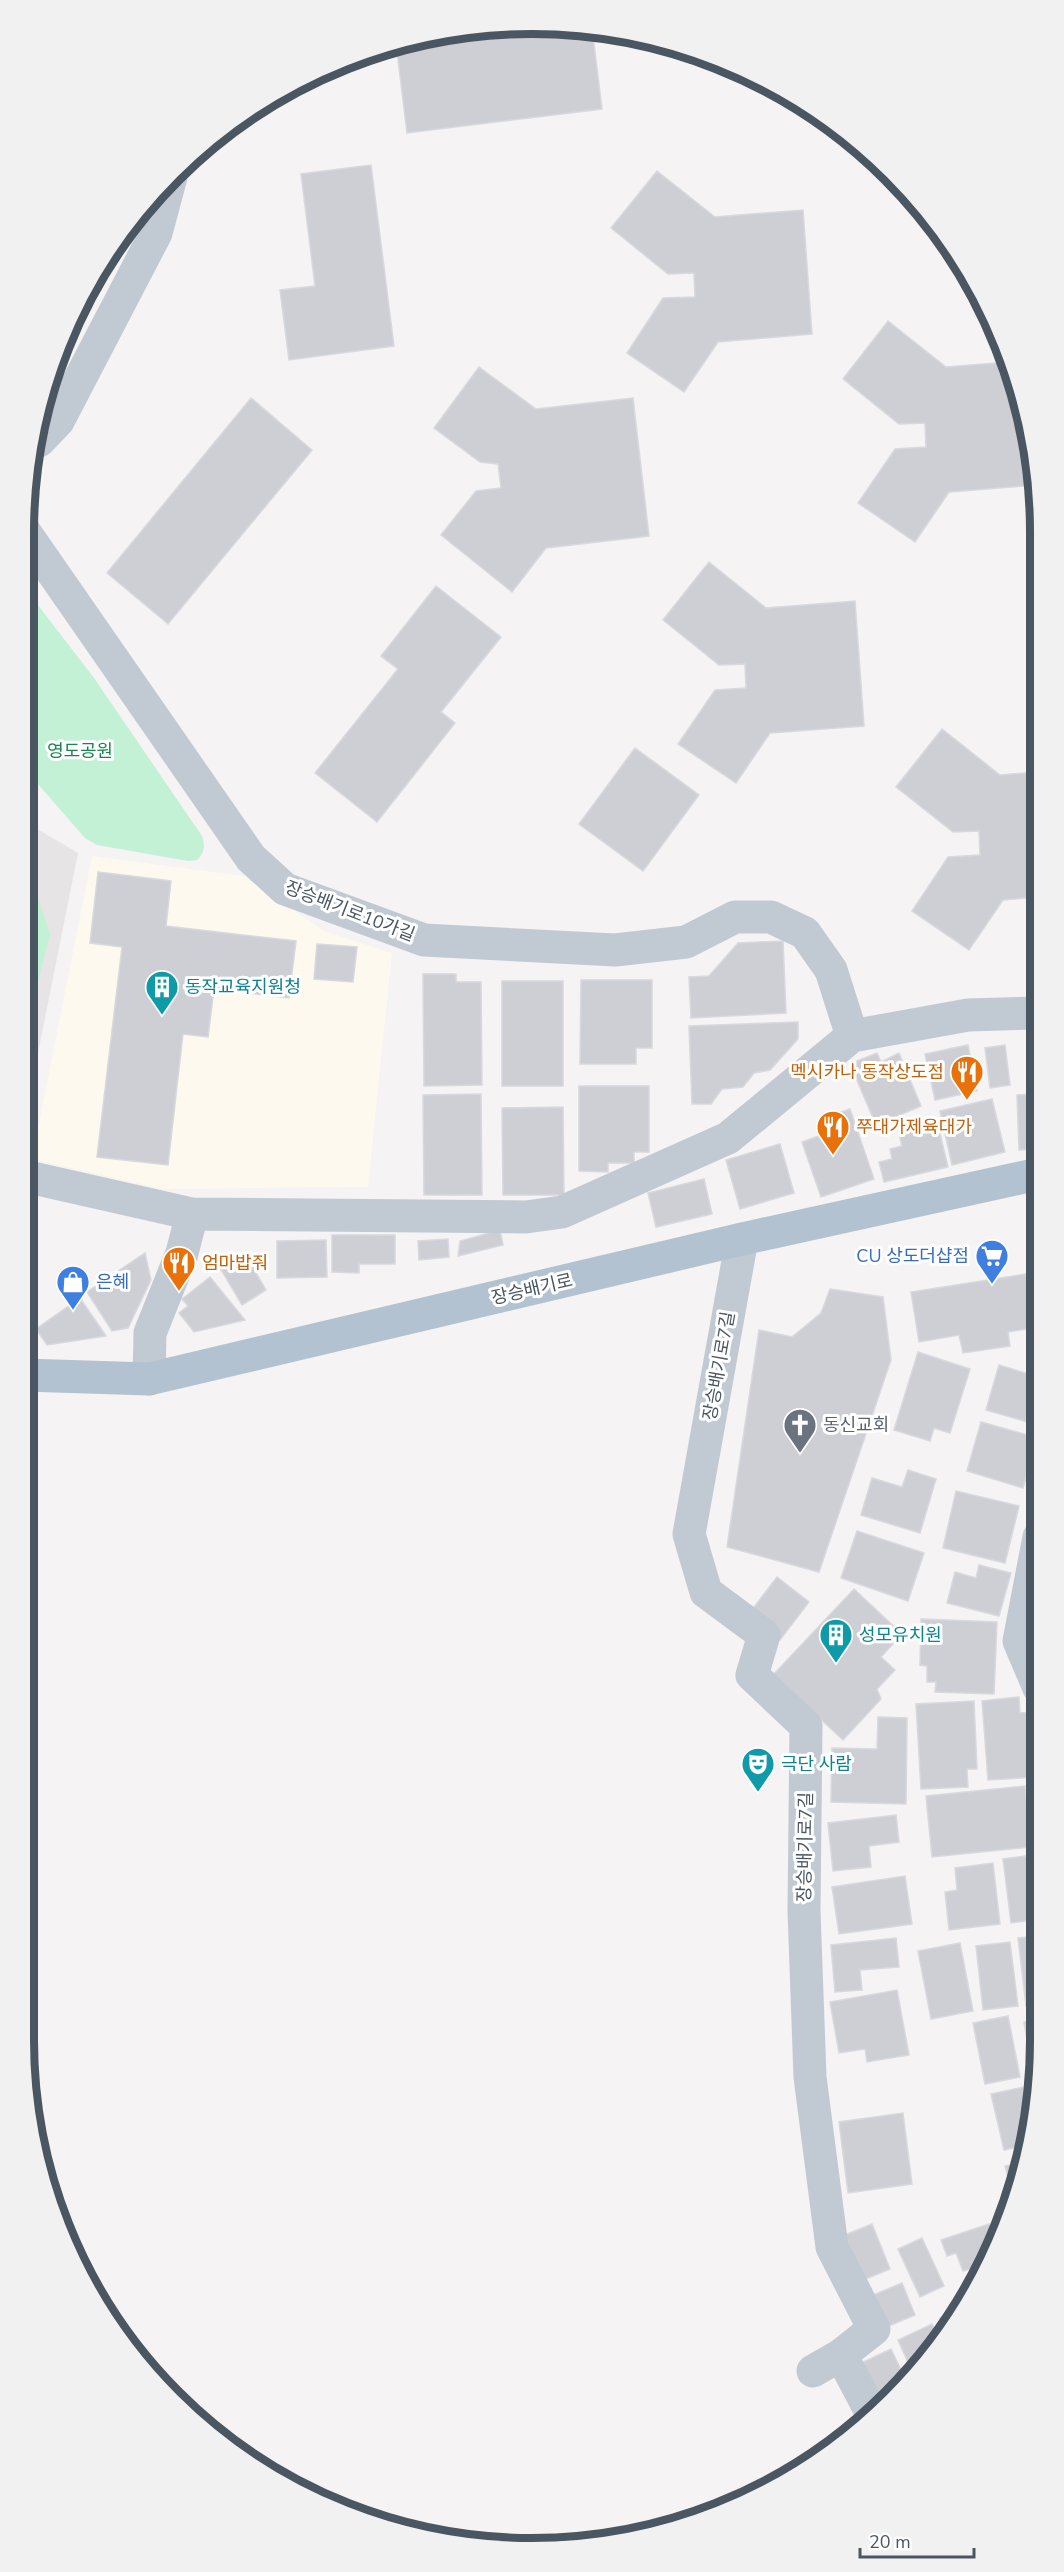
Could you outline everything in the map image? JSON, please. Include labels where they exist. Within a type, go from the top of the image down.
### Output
[{"type":"main road","name":"장승배기로","points":[[34,1375],[149,1380],[742,1239],[1030,1176]]},
{"type":"street","points":[[44,436],[58,421],[156,233],[166,195]]},
{"type":"street","name":"장승배기로10가길","points":[[34,545],[250,858],[285,889],[423,940],[615,950],[686,942],[735,917],[771,917],[805,933],[831,970],[852,1036]]},
{"type":"street","points":[[34,1178],[192,1214],[526,1217],[562,1212],[728,1138],[852,1036],[968,1015],[1022,1013]]},
{"type":"street","points":[[149,1380],[150,1333],[182,1253],[192,1214]]},
{"type":"street","name":"장승배기로7길","points":[[742,1239],[689,1534],[706,1592],[764,1635],[752,1675],[806,1726],[804,1911],[810,2077],[832,2247],[874,2329],[841,2355]]},
{"type":"street","points":[[1030,1584],[1019,1641],[1030,1667]]},
{"type":"street","points":[[813,2371],[841,2355],[868,2407]]},
{"type":"shaded area","points":[[34,825],[78,853],[34,1073]]},
{"type":"shaded area","points":[[92,856],[244,876],[324,931],[392,953],[368,1187],[163,1189],[34,1159],[34,1149]]},
{"type":"green space","name":"영도공원","points":[[34,600],[94,678],[202,836],[204,849],[197,860],[188,861],[97,845],[85,838],[34,779]]},
{"type":"green space","points":[[34,886],[50,934],[34,998]]},
{"type":"building","points":[[532,34],[593,39],[602,109],[407,133],[397,53],[435,44],[499,36]]},
{"type":"building","points":[[371,165],[394,346],[289,360],[280,290],[315,286],[301,174]]},
{"type":"building","points":[[657,171],[715,217],[803,210],[812,334],[718,342],[684,392],[627,353],[663,298],[695,297],[694,273],[668,274],[611,228]]},
{"type":"building","points":[[888,321],[946,367],[1000,363],[1013,403],[1027,486],[949,492],[915,542],[858,503],[895,449],[926,447],[925,423],[899,424],[843,379]]},
{"type":"building","points":[[479,367],[536,409],[633,398],[649,536],[546,548],[512,592],[441,535],[476,491],[501,488],[498,464],[480,462],[434,428]]},
{"type":"building","points":[[251,398],[312,450],[168,624],[107,573]]},
{"type":"building","points":[[709,562],[766,608],[855,601],[864,726],[770,733],[736,783],[678,744],[715,690],[746,688],[745,664],[719,665],[663,620]]},
{"type":"building","points":[[436,586],[501,637],[441,712],[455,723],[377,822],[315,773],[398,669],[381,656]]},
{"type":"building","points":[[942,729],[1000,775],[1030,772],[1030,898],[1003,900],[969,950],[912,911],[948,857],[980,855],[979,831],[953,832],[896,787]]},
{"type":"building","points":[[635,748],[699,795],[643,871],[579,824]]},
{"type":"building","name":"동작교육지원청","points":[[98,872],[171,881],[166,926],[296,941],[289,998],[214,989],[208,1037],[183,1034],[168,1165],[97,1157],[122,947],[90,943]]},
{"type":"building","points":[[783,941],[786,1013],[691,1018],[689,977],[709,976],[738,943]]},
{"type":"building","points":[[317,944],[357,947],[353,982],[314,979]]},
{"type":"building","points":[[423,974],[456,974],[456,982],[481,982],[482,1085],[424,1086]]},
{"type":"building","points":[[581,980],[652,980],[652,1048],[636,1048],[636,1064],[580,1064]]},
{"type":"building","points":[[502,981],[563,981],[563,1086],[502,1086]]},
{"type":"building","points":[[798,1022],[798,1039],[770,1070],[754,1073],[743,1087],[722,1089],[711,1104],[692,1104],[689,1026]]},
{"type":"building","points":[[968,1045],[977,1091],[935,1100],[925,1054]]},
{"type":"building","points":[[1005,1045],[1010,1085],[990,1088],[985,1048]]},
{"type":"building","points":[[877,1053],[881,1062],[899,1053],[921,1106],[876,1125],[850,1064]]},
{"type":"building","points":[[579,1086],[649,1086],[649,1152],[634,1152],[634,1163],[608,1163],[608,1172],[579,1171]]},
{"type":"building","points":[[481,1094],[482,1195],[424,1195],[423,1095]]},
{"type":"building","points":[[1030,1094],[1030,1149],[1019,1150],[1017,1095]]},
{"type":"building","points":[[992,1099],[1005,1152],[952,1165],[940,1111]]},
{"type":"building","points":[[563,1107],[564,1195],[503,1195],[502,1108]]},
{"type":"building","points":[[850,1109],[874,1179],[821,1197],[802,1142],[827,1133],[822,1119]]},
{"type":"building","points":[[937,1121],[948,1167],[884,1182],[879,1162],[892,1159],[890,1149],[902,1146],[898,1130]]},
{"type":"building","points":[[780,1144],[794,1193],[740,1209],[726,1160]]},
{"type":"building","points":[[704,1179],[712,1214],[656,1227],[648,1193]]},
{"type":"building","points":[[500,1230],[503,1245],[458,1256],[460,1241]]},
{"type":"building","points":[[332,1235],[395,1235],[395,1264],[359,1264],[359,1273],[332,1272]]},
{"type":"building","points":[[448,1239],[449,1257],[419,1260],[418,1241]]},
{"type":"building","points":[[326,1240],[327,1277],[277,1278],[277,1241]]},
{"type":"building","points":[[145,1253],[151,1280],[128,1328],[112,1331],[87,1292]]},
{"type":"building","points":[[245,1254],[266,1290],[242,1305],[220,1268]]},
{"type":"building","points":[[1030,1273],[1030,1328],[1008,1332],[1010,1346],[963,1353],[959,1335],[919,1342],[911,1292]]},
{"type":"building","points":[[210,1277],[245,1320],[194,1332],[179,1313],[188,1306],[182,1299]]},
{"type":"building","name":"동신교회","points":[[830,1289],[883,1297],[891,1360],[819,1572],[727,1547],[759,1330],[792,1337],[821,1313]]},
{"type":"building","points":[[80,1298],[106,1336],[47,1345],[36,1329]]},
{"type":"building","points":[[918,1352],[970,1369],[950,1433],[934,1428],[930,1441],[894,1430]]},
{"type":"building","points":[[999,1365],[1030,1375],[1030,1423],[986,1410]]},
{"type":"building","points":[[981,1422],[1030,1436],[1030,1465],[1023,1488],[967,1471]]},
{"type":"building","points":[[908,1470],[936,1479],[920,1533],[861,1515],[872,1478],[902,1487]]},
{"type":"building","points":[[956,1491],[1019,1506],[1005,1563],[943,1548]]},
{"type":"building","points":[[857,1531],[924,1553],[908,1601],[841,1578]]},
{"type":"building","points":[[979,1565],[1011,1573],[999,1616],[947,1603],[955,1572],[976,1578]]},
{"type":"building","points":[[777,1577],[809,1602],[780,1640],[748,1615]]},
{"type":"building","name":"성모유치원","points":[[854,1589],[902,1634],[881,1657],[895,1670],[877,1689],[881,1699],[843,1740],[773,1675]]},
{"type":"building","points":[[921,1619],[997,1622],[994,1694],[935,1692],[936,1682],[927,1682],[927,1666],[920,1665]]},
{"type":"building","points":[[1019,1697],[1020,1713],[1030,1712],[1030,1777],[988,1780],[982,1701]]},
{"type":"building","points":[[974,1701],[977,1769],[967,1769],[968,1787],[921,1789],[916,1704]]},
{"type":"building","points":[[878,1717],[907,1718],[906,1804],[831,1802],[832,1748],[877,1749]]},
{"type":"building","points":[[1025,1786],[1030,1847],[932,1857],[926,1796]]},
{"type":"building","points":[[896,1815],[899,1842],[869,1846],[871,1867],[833,1871],[828,1823]]},
{"type":"building","points":[[1030,1855],[1030,1920],[1011,1923],[1003,1859]]},
{"type":"building","points":[[993,1863],[1000,1924],[949,1930],[945,1892],[957,1890],[955,1868]]},
{"type":"building","points":[[905,1876],[912,1924],[839,1934],[832,1887]]},
{"type":"building","points":[[1030,1937],[1030,2005],[1026,2006],[1018,1938]]},
{"type":"building","points":[[896,1938],[899,1967],[860,1970],[862,1990],[835,1992],[831,1945]]},
{"type":"building","points":[[1010,1942],[1018,2006],[983,2010],[976,1946]]},
{"type":"building","points":[[960,1943],[973,2011],[931,2019],[918,1951]]},
{"type":"building","points":[[897,1990],[909,2055],[867,2062],[865,2049],[839,2053],[830,2002]]},
{"type":"building","points":[[1008,2016],[1020,2077],[985,2084],[973,2023]]},
{"type":"building","points":[[1030,2021],[1029,2054],[1024,2022]]},
{"type":"building","points":[[1027,2086],[1018,2147],[1004,2150],[991,2094]]},
{"type":"building","points":[[903,2113],[912,2184],[848,2193],[839,2122]]},
{"type":"building","points":[[1014,2164],[1009,2181],[1005,2166]]},
{"type":"building","points":[[872,2224],[890,2269],[863,2280],[845,2235]]},
{"type":"building","points":[[989,2224],[991,2231],[973,2269],[963,2271],[956,2253],[947,2256],[941,2240]]},
{"type":"building","points":[[922,2238],[944,2286],[920,2297],[898,2249]]},
{"type":"building","points":[[902,2283],[915,2315],[884,2328],[871,2296]]},
{"type":"building","points":[[932,2324],[935,2332],[909,2364],[898,2340]]},
{"type":"building","points":[[891,2349],[902,2372],[878,2398],[861,2363]]},
{"type":"place","name":"동작교육지원청","points":[[162,1016]]},
{"type":"place","name":"멕시카나 동작상도점","points":[[967,1101]]},
{"type":"place","name":"쭈대가제육대가","points":[[833,1156]]},
{"type":"place","name":"CU 상도더샵점","points":[[992,1285]]},
{"type":"place","name":"엄마밥줘","points":[[179,1292]]},
{"type":"place","name":"은혜","points":[[73,1311]]},
{"type":"place","name":"동신교회","points":[[800,1454]]},
{"type":"place","name":"성모유치원","points":[[836,1664]]},
{"type":"place","name":"극단 사람","points":[[758,1793]]}]
